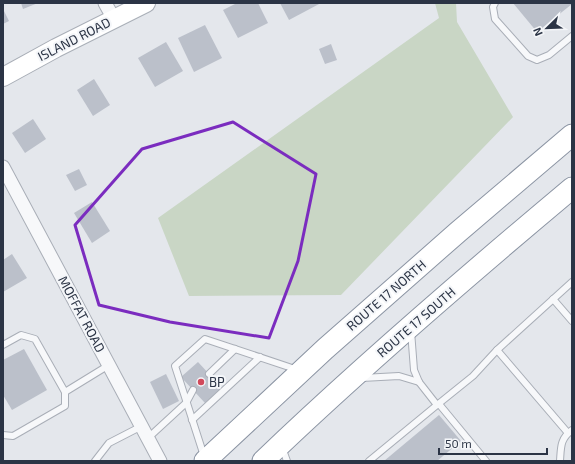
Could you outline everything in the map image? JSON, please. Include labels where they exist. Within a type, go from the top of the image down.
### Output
[{"type":"highway","name":"ROUTE 17 NORTH","points":[[205,461],[301,371],[452,237],[572,135]]},
{"type":"highway","name":"ROUTE 17 SOUTH","points":[[263,461],[284,452],[352,379],[484,262],[572,188]]},
{"type":"main road","name":"ISLAND ROAD","points":[[3,76],[146,3]]},
{"type":"street","points":[[105,3],[114,19]]},
{"type":"street","name":"MOFFAT ROAD","points":[[3,167],[160,461]]},
{"type":"lane","points":[[495,3],[493,7],[495,19],[528,56],[537,60],[549,55],[572,36]]},
{"type":"lane","points":[[369,461],[473,376],[497,350],[572,282]]},
{"type":"lane","points":[[553,299],[572,321]]},
{"type":"lane","points":[[411,327],[414,370],[419,382],[486,461]]},
{"type":"lane","points":[[3,345],[21,335],[35,339],[65,392],[65,406],[13,436],[3,435]]},
{"type":"lane","points":[[205,461],[175,366],[205,339],[301,371]]},
{"type":"lane","points":[[209,374],[235,349]]},
{"type":"lane","points":[[497,350],[570,431],[561,443],[560,461]]},
{"type":"lane","points":[[192,420],[260,357]]},
{"type":"lane","points":[[65,392],[109,365]]},
{"type":"lane","points":[[352,379],[399,376],[419,382]]},
{"type":"lane","points":[[95,461],[109,443],[145,432],[186,403],[193,390]]},
{"type":"highlighted area","points":[[233,122],[316,174],[298,261],[269,338],[170,322],[99,305],[75,225],[142,149]]},
{"type":"green space","points":[[435,3],[456,3],[457,22],[513,117],[341,295],[189,296],[158,218],[439,18]]},
{"type":"building","points":[[21,3],[38,3],[23,9]]},
{"type":"building","points":[[237,3],[258,3],[268,23],[238,38],[223,10]]},
{"type":"building","points":[[280,3],[321,3],[289,20]]},
{"type":"building","points":[[513,3],[572,3],[572,4],[537,32]]},
{"type":"building","points":[[3,9],[9,21],[3,24]]},
{"type":"building","points":[[205,25],[222,58],[194,72],[178,38]]},
{"type":"building","points":[[166,42],[183,71],[155,87],[138,58]]},
{"type":"building","points":[[331,44],[337,60],[325,64],[319,49]]},
{"type":"building","points":[[94,79],[110,105],[93,116],[77,90]]},
{"type":"building","points":[[33,119],[46,139],[25,153],[12,133]]},
{"type":"building","points":[[79,169],[87,185],[75,191],[66,175]]},
{"type":"building","points":[[92,202],[110,231],[92,243],[74,213]]},
{"type":"building","points":[[12,254],[27,278],[3,292],[3,260]]},
{"type":"building","points":[[24,349],[47,390],[12,410],[3,395],[3,360]]},
{"type":"building","name":"BP","points":[[198,362],[222,388],[205,403],[181,377]]},
{"type":"building","points":[[166,374],[179,401],[163,409],[150,382]]},
{"type":"building","points":[[439,415],[461,441],[437,461],[384,461]]},
{"type":"place","name":"BP","points":[[201,382]]}]
